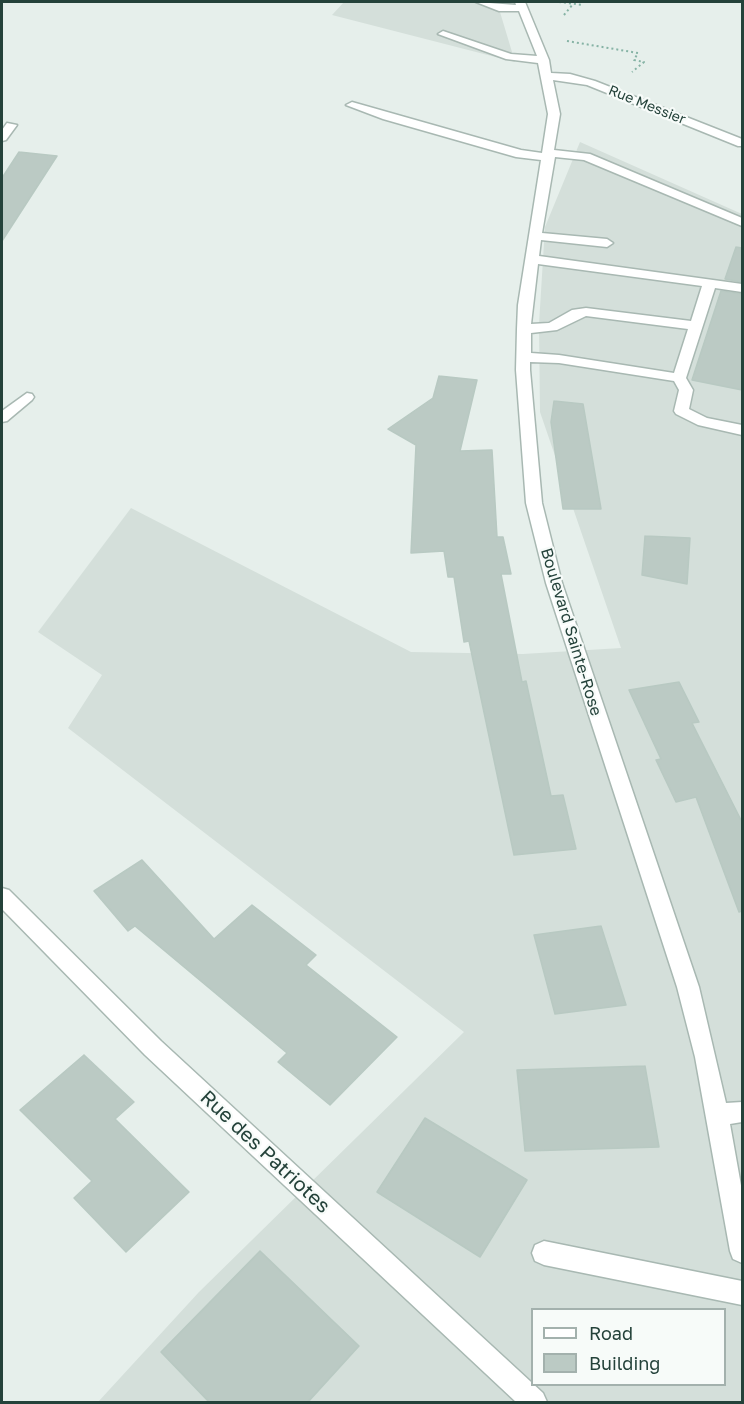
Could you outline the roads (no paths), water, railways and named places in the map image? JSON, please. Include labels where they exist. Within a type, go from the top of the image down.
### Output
[{"type":"street","points":[[481,2],[499,8],[522,5]]},
{"type":"street","name":"Boulevard Sainte-Rose","points":[[522,5],[546,68],[554,114],[524,329],[530,468],[541,535],[570,634],[688,987],[737,1196],[742,1251]]},
{"type":"street","name":"Rue Messier","points":[[443,34],[591,83],[742,143]]},
{"type":"street","points":[[352,105],[520,154],[586,158],[742,222]]},
{"type":"street","points":[[2,138],[11,125]]},
{"type":"street","points":[[536,236],[607,243]]},
{"type":"street","points":[[532,259],[742,288]]},
{"type":"street","points":[[710,283],[679,378],[686,390],[681,411],[703,422],[742,430]]},
{"type":"street","points":[[524,329],[552,327],[586,312],[696,326]]},
{"type":"street","points":[[524,357],[559,359],[679,378]]},
{"type":"street","points":[[2,418],[27,397]]},
{"type":"street","name":"Rue des Patriotes","points":[[2,896],[153,1048],[534,1402]]},
{"type":"street","points":[[717,1115],[742,1112]]},
{"type":"street","points":[[544,1253],[742,1293]]}]
